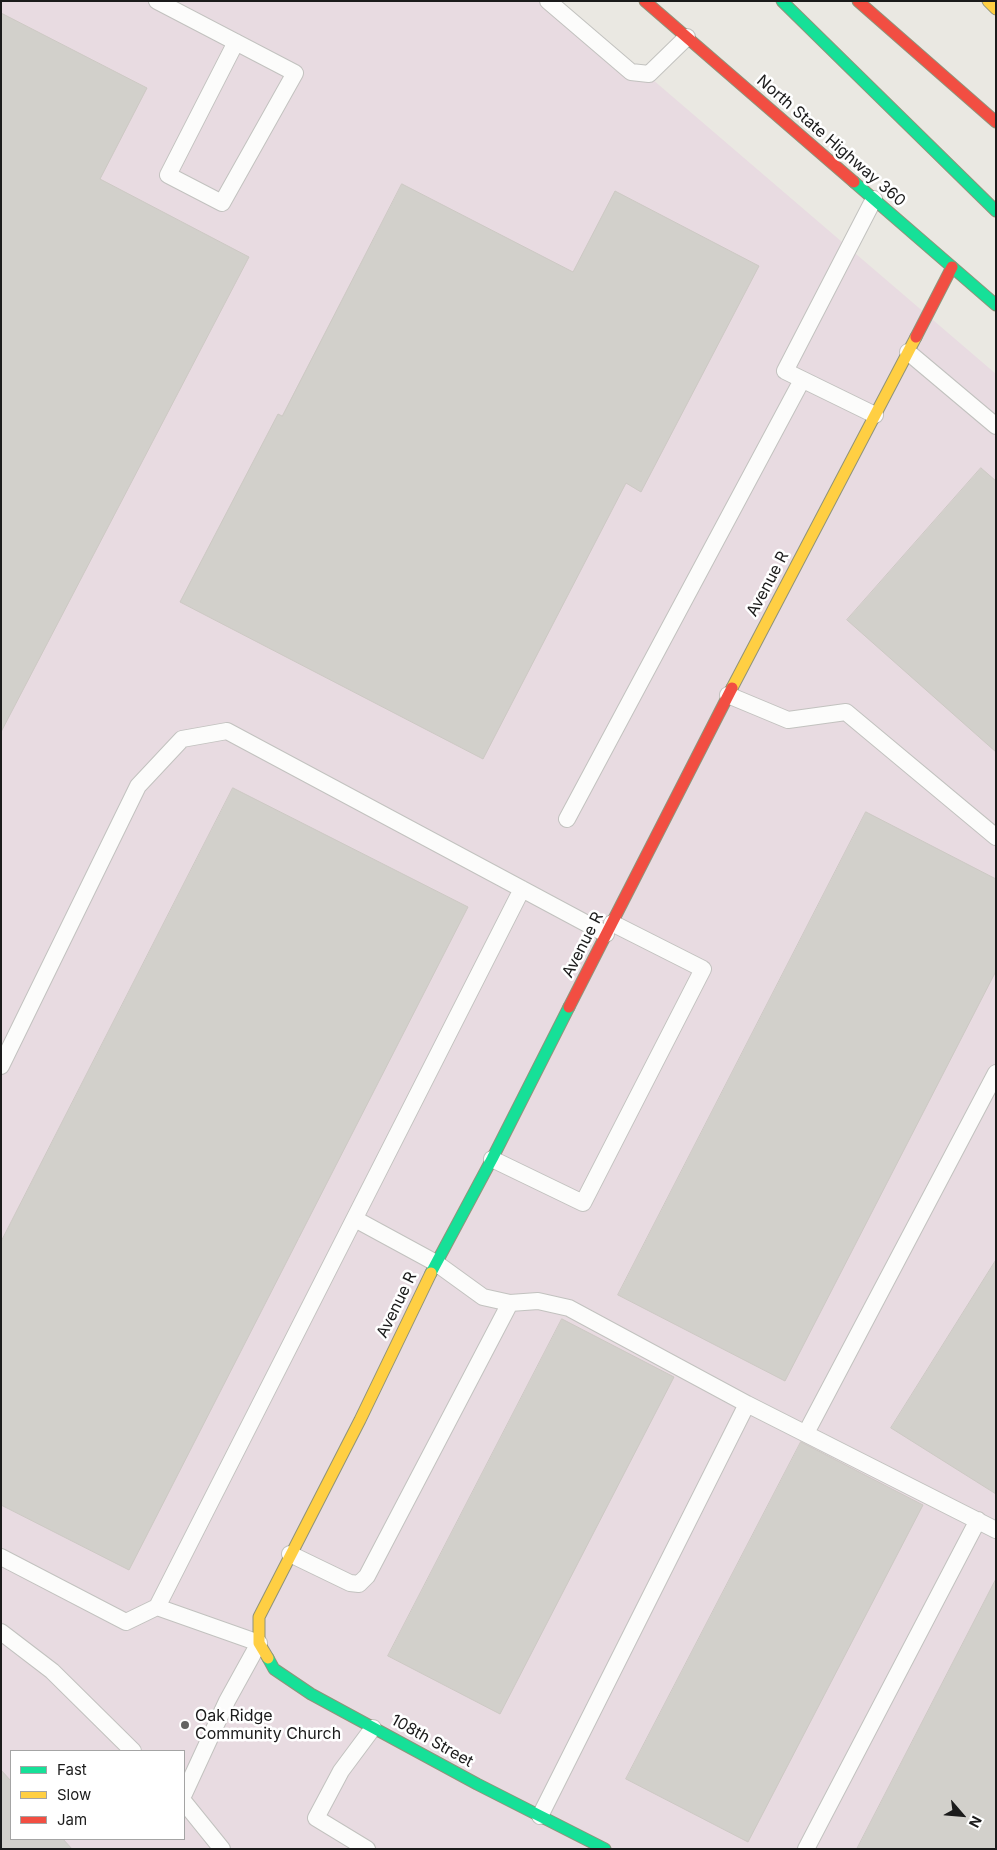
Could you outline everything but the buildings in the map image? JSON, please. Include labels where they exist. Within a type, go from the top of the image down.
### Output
[{"type":"main road","name":"North State Highway 360","points":[[645,1],[996,306]]},
{"type":"main road","points":[[782,1],[996,211]]},
{"type":"main road","points":[[858,1],[996,122]]},
{"type":"main road","points":[[988,1],[996,8]]},
{"type":"main road","name":"Avenue R","points":[[259,1643],[259,1617],[360,1420],[436,1263],[492,1159],[728,695],[952,267]]},
{"type":"main road","name":"108th Street","points":[[259,1643],[274,1669],[311,1694],[477,1784],[605,1849]]},
{"type":"lane","points":[[157,1],[236,42],[295,73],[222,203],[168,175],[236,42]]},
{"type":"lane","points":[[548,1],[630,72],[649,74],[687,37]]},
{"type":"lane","points":[[874,199],[785,371],[875,416]]},
{"type":"lane","points":[[908,352],[996,426]]},
{"type":"lane","points":[[567,819],[802,380]]},
{"type":"lane","points":[[728,695],[788,720],[846,712],[996,837]]},
{"type":"lane","points":[[1,1066],[138,786],[182,739],[227,731],[522,889],[703,969],[583,1203],[492,1159]]},
{"type":"lane","points":[[1,1557],[126,1622],[157,1607],[522,889]]},
{"type":"lane","points":[[806,1433],[996,1073]]},
{"type":"lane","points":[[355,1220],[436,1263],[483,1297],[510,1303],[538,1301],[569,1308],[747,1404],[996,1530]]},
{"type":"lane","points":[[290,1554],[350,1583],[359,1584],[367,1576],[510,1303]]},
{"type":"lane","points":[[540,1816],[747,1404]]},
{"type":"lane","points":[[806,1849],[978,1520]]},
{"type":"lane","points":[[157,1607],[259,1643],[227,1701],[185,1792]]},
{"type":"lane","points":[[1,1632],[52,1671],[132,1750]]},
{"type":"lane","points":[[367,1849],[316,1818],[341,1771],[373,1728]]},
{"type":"lane","points":[[185,1803],[222,1849]]},
{"type":"shaded area","points":[[1,1],[561,1],[996,374],[996,1849],[1,1849]]},
{"type":"traffic: fast","points":[[782,1],[996,211]]},
{"type":"traffic: fast","points":[[854,182],[996,305]]},
{"type":"traffic: fast","points":[[431,1273],[492,1159],[569,1007]]},
{"type":"traffic: fast","points":[[268,1658],[274,1669],[311,1694],[477,1784],[605,1849]]},
{"type":"traffic: slow","points":[[988,1],[996,9]]},
{"type":"traffic: slow","points":[[732,688],[916,337]]},
{"type":"traffic: slow","points":[[268,1658],[259,1643],[259,1617],[360,1420],[431,1273]]},
{"type":"traffic: jam","points":[[645,1],[854,182]]},
{"type":"traffic: jam","points":[[858,1],[996,122]]},
{"type":"traffic: jam","points":[[916,337],[952,267]]},
{"type":"traffic: jam","points":[[569,1007],[732,688]]},
{"type":"place","name":"Oak Ridge Community Church","points":[[185,1725]]}]
